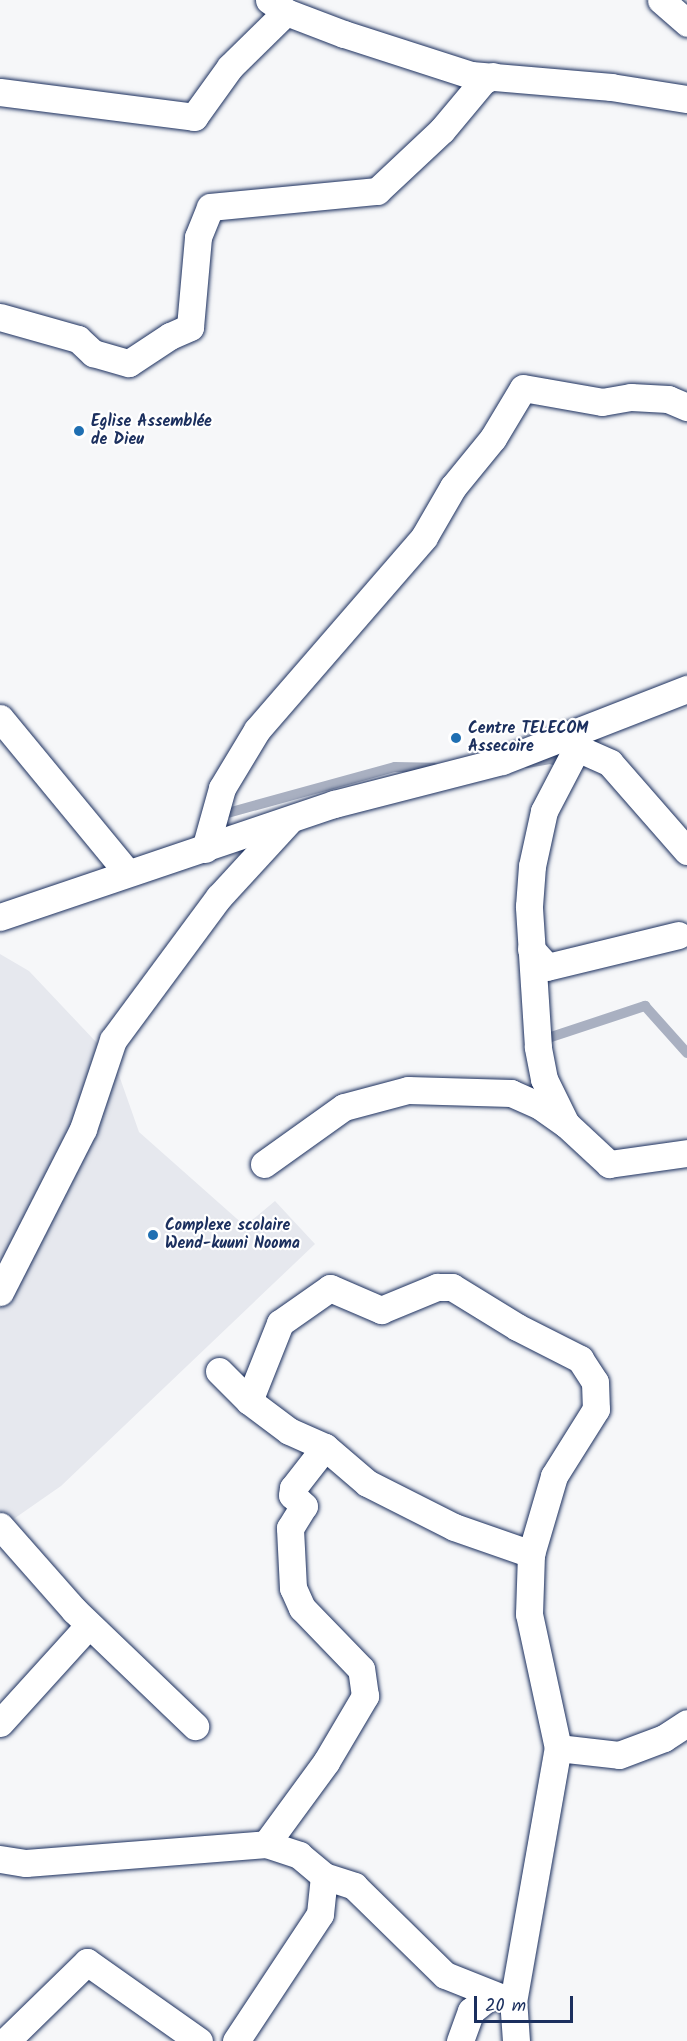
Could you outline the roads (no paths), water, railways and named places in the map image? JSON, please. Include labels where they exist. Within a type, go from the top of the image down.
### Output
[{"type":"street","points":[[661,0],[687,23]]},
{"type":"street","points":[[0,92],[194,117],[278,6],[471,75],[687,99]]},
{"type":"street","points":[[0,317],[78,339],[93,353],[129,363],[170,336],[190,327],[198,237],[210,207],[377,191],[442,130],[483,81],[493,76]]},
{"type":"street","points":[[205,849],[222,788],[257,730],[424,537],[453,487],[493,438],[523,388],[602,402],[631,397],[668,399],[687,407]]},
{"type":"street","points":[[0,917],[127,872],[205,849],[334,804],[572,742],[687,689]]},
{"type":"street","points":[[0,718],[127,872]]},
{"type":"street","points":[[572,742],[610,763],[687,851]]},
{"type":"street","points":[[566,1124],[544,1079],[531,949],[532,866],[542,822],[572,742]]},
{"type":"street","points":[[0,1292],[83,1129],[113,1040],[219,897],[291,819]]},
{"type":"street","points":[[531,949],[547,967],[684,930]]},
{"type":"street","points":[[264,1164],[344,1107],[408,1090],[511,1094],[540,1106],[566,1124],[609,1164],[687,1153]]},
{"type":"street","points":[[249,1401],[280,1323],[330,1288],[381,1310],[437,1287],[452,1287],[517,1327],[580,1359],[595,1382],[596,1409],[554,1476],[531,1554],[529,1614],[558,1748],[502,1999],[516,2041]]},
{"type":"street","points":[[219,1371],[249,1401],[289,1431],[325,1447],[367,1483],[454,1527],[531,1554]]},
{"type":"street","points":[[266,1844],[326,1762],[365,1696],[361,1669],[302,1608],[292,1588],[290,1528],[304,1506],[292,1495],[293,1488],[325,1447]]},
{"type":"street","points":[[0,1526],[28,1562],[89,1625],[195,1726]]},
{"type":"street","points":[[0,1723],[89,1625]]},
{"type":"street","points":[[558,1748],[619,1755],[664,1738],[687,1723]]},
{"type":"street","points":[[0,1859],[26,1863],[266,1844],[299,1856],[324,1876],[354,1886],[445,1975],[502,1999]]},
{"type":"street","points":[[236,2041],[320,1914],[324,1876]]},
{"type":"street","points":[[6,2041],[87,1962],[199,2041]]},
{"type":"street","points":[[460,2041],[471,2011],[502,1999]]},
{"type":"waterway","points":[[527,763],[550,759],[567,764]]},
{"type":"waterway","points":[[224,814],[395,767],[434,768]]},
{"type":"waterway","points":[[539,1041],[645,1006],[687,1053]]},
{"type":"place","name":"Eglise Assemblée de Dieu","points":[[79,431]]},
{"type":"place","name":"Centre TELECOM Assecoire","points":[[456,738]]},
{"type":"place","name":"Complexe scolaire Wend-kuuni Nooma","points":[[153,1235]]}]
